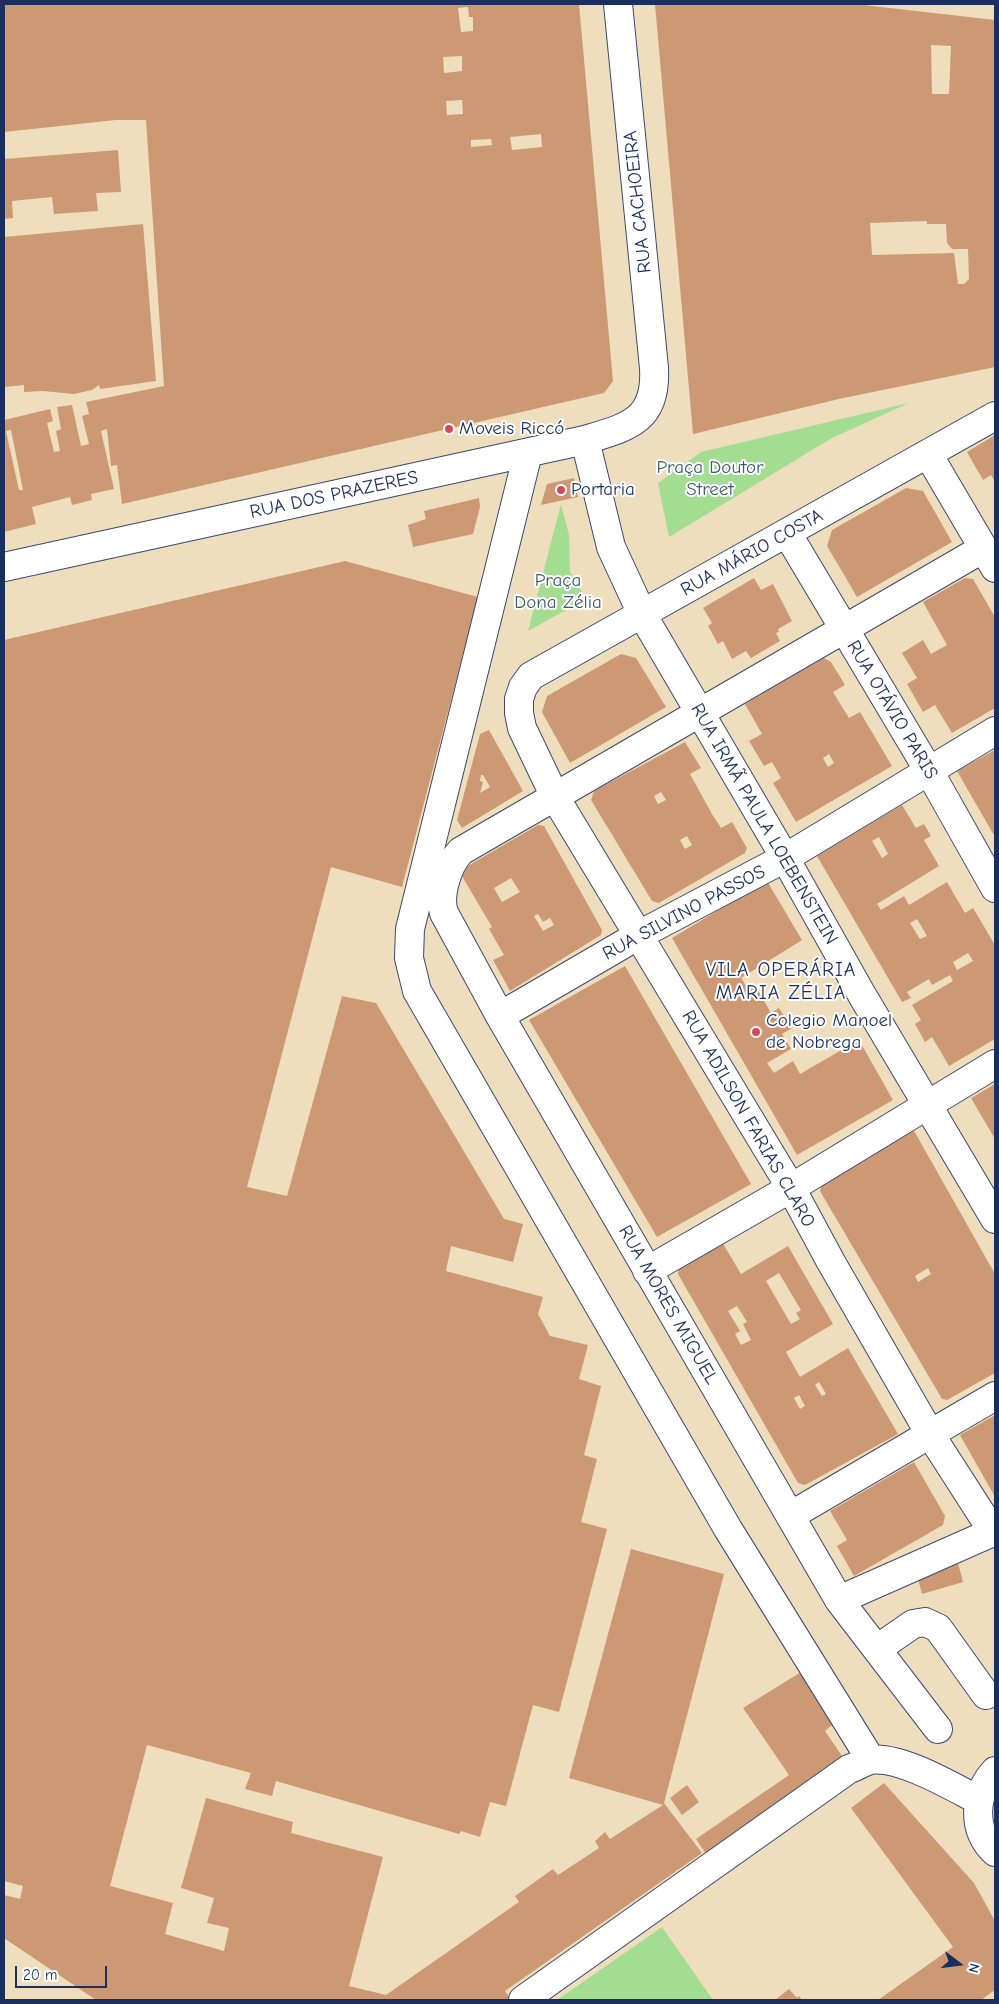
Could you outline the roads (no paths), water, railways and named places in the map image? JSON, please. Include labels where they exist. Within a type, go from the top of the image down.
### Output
[{"type":"street","name":"RUA CACHOEIRA","points":[[618,4],[654,368],[655,386],[651,401]]},
{"type":"street","name":"RUA DOS PRAZERES","points":[[4,567],[585,440],[623,428],[640,417],[651,401]]},
{"type":"street","name":"RUA MÁRIO COSTA","points":[[519,699],[531,676],[995,416]]},
{"type":"street","name":"RUA IRMÃ PAULA LOEBENSTEIN","points":[[585,440],[611,547],[642,614],[785,858],[862,995],[995,1219]]},
{"type":"street","points":[[528,453],[410,929],[409,958],[416,991],[728,1529],[871,1760]]},
{"type":"street","points":[[555,797],[844,629],[989,558],[928,454]]},
{"type":"street","name":"RUA OTÁVIO PARIS","points":[[787,533],[929,771],[995,888]]},
{"type":"street","name":"RUA ADILSON FARIAS CLARO","points":[[519,699],[522,728],[555,797],[792,1188],[831,1262],[930,1434],[994,1533]]},
{"type":"street","name":"RUA SILVINO PASSOS","points":[[500,1016],[639,935],[785,858],[995,731]]},
{"type":"street","name":"RUA MORES MIGUEL","points":[[555,797],[456,856],[447,878],[441,902],[442,908],[500,1016],[839,1600],[938,1729]]},
{"type":"street","points":[[647,1271],[792,1188],[995,1064]]},
{"type":"street","points":[[790,1516],[995,1396]]},
{"type":"street","points":[[839,1600],[994,1533]]},
{"type":"street","points":[[877,1649],[913,1624],[925,1622],[938,1628],[986,1695]]},
{"type":"street","points":[[523,2000],[849,1769],[871,1760],[894,1762],[920,1771],[978,1800]]},
{"type":"street","points":[[995,1771],[985,1781],[978,1800],[979,1828],[988,1846],[995,1852]]},
{"type":"place","name":"Moveis Riccó","points":[[449,429]]},
{"type":"place","name":"Portaria","points":[[561,490]]},
{"type":"place","name":"Colegio Manoel de Nobrega","points":[[756,1032]]},
{"type":"district","name":"VILA OPERÁRIA MARIA ZÉLIA","points":[[781,982]]},
{"type":"park label","name":"Praça Doutor Street","points":[[710,479]]},
{"type":"park label","name":"Praça Dona Zélia","points":[[558,592]]}]
